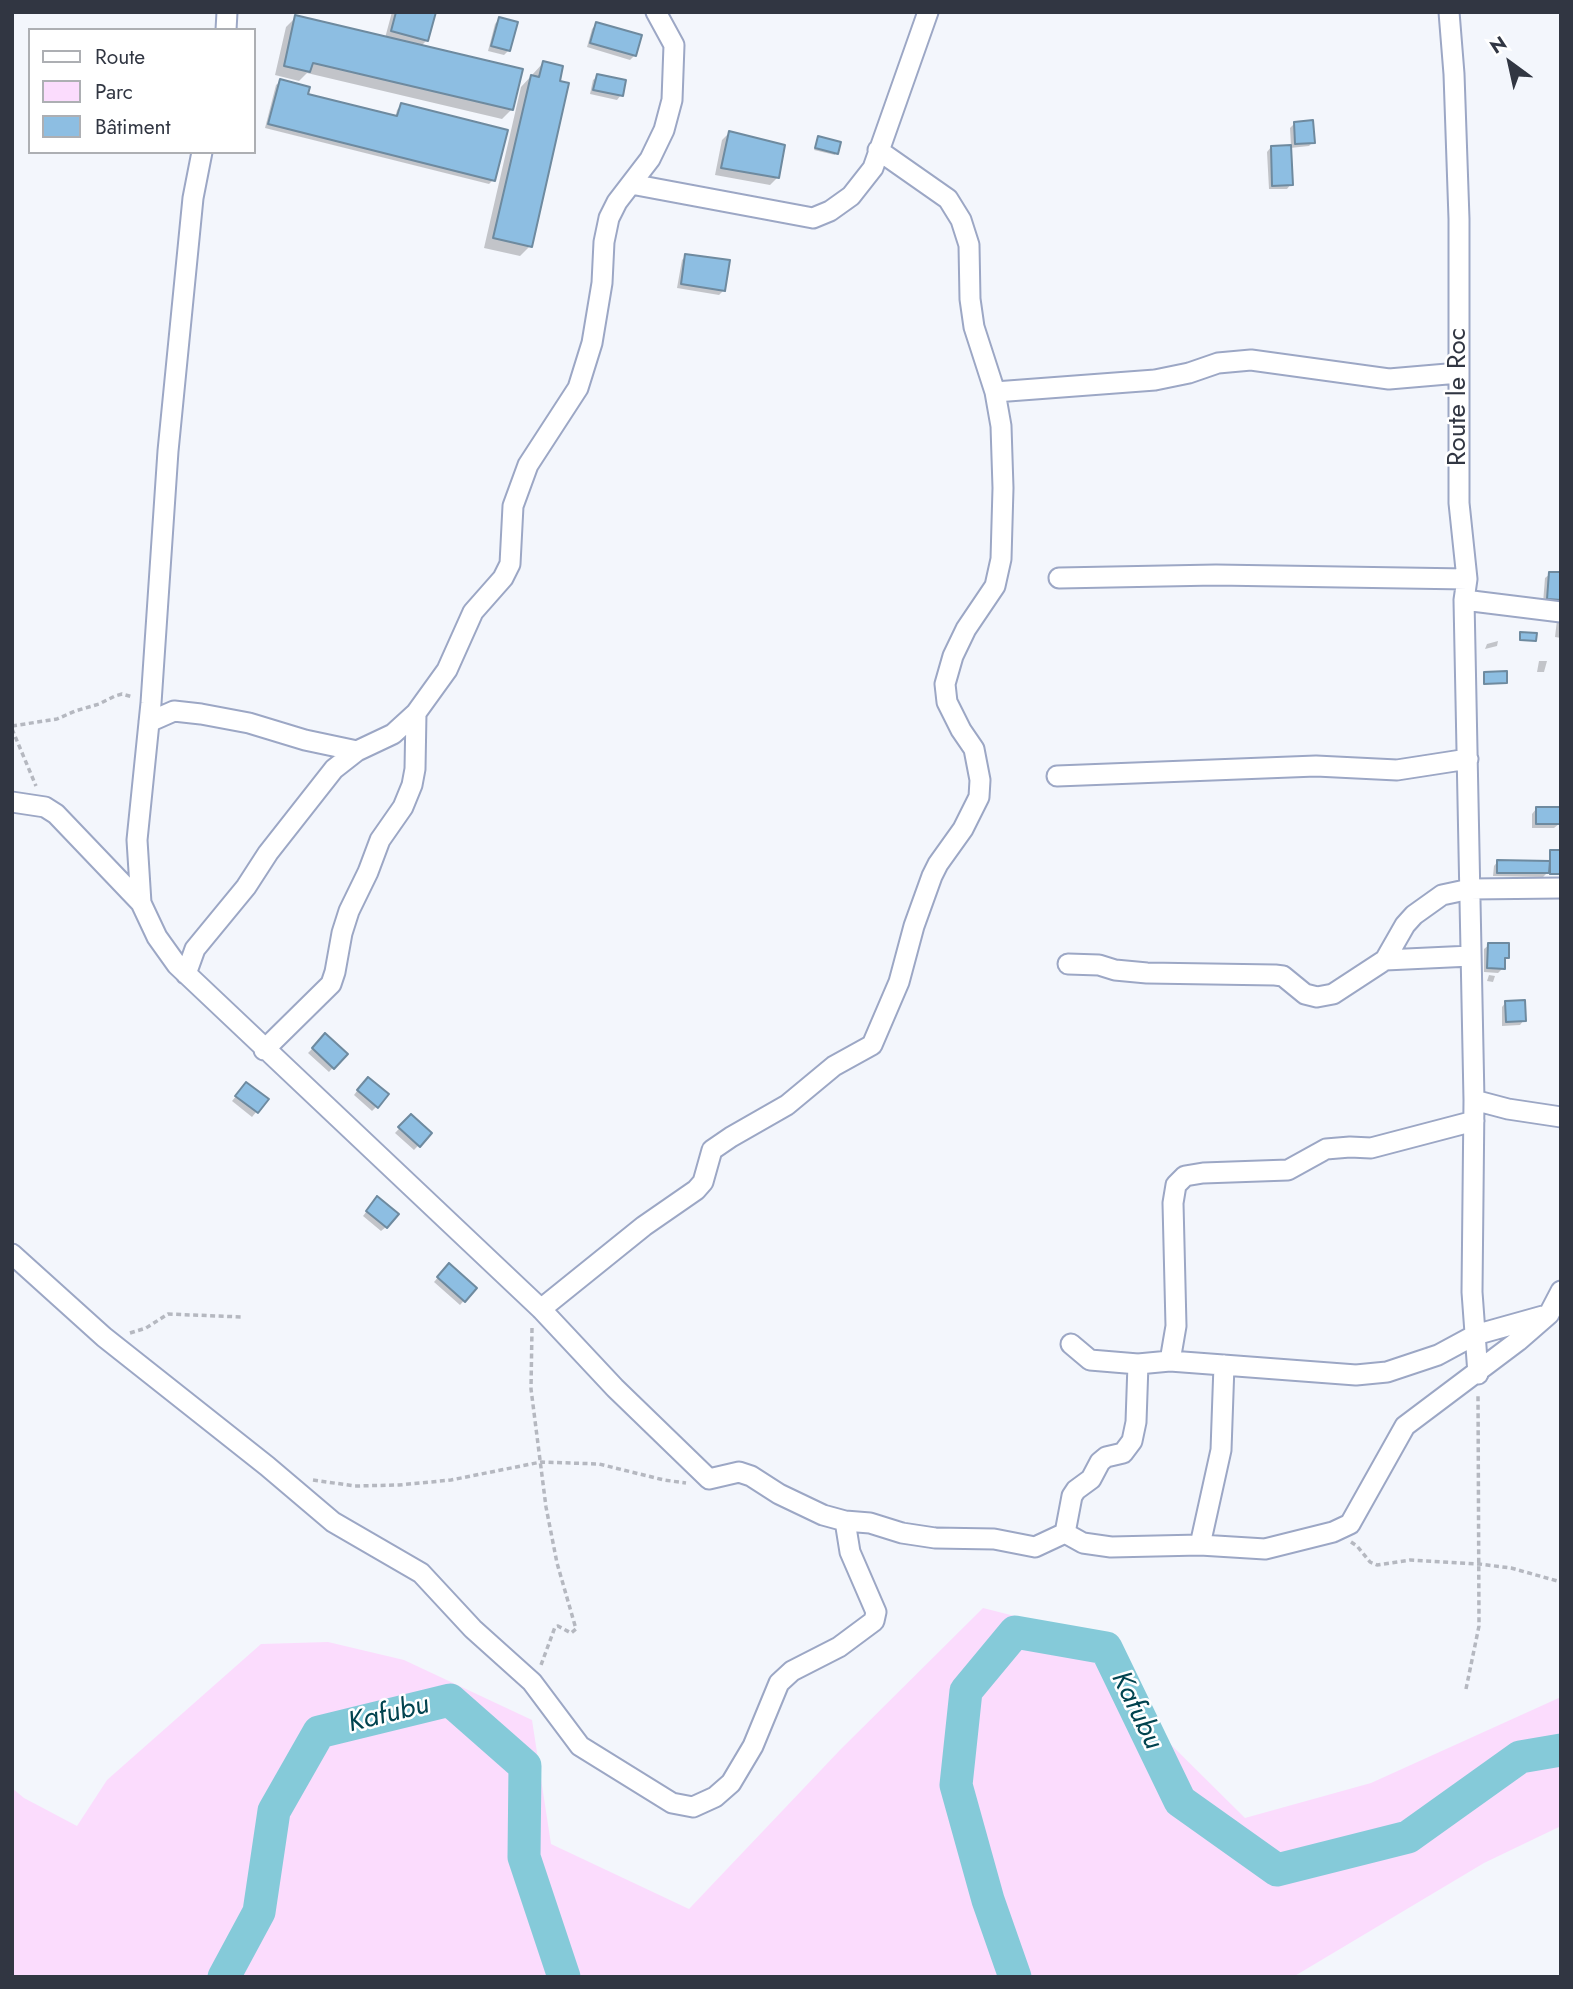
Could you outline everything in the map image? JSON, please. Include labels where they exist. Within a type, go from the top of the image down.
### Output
[{"type":"street","points":[[631,184],[813,218],[830,211],[851,196],[873,168],[928,12]]},
{"type":"street","name":"Route le Roc","points":[[1449,12],[1459,206],[1459,503],[1467,579],[1464,600],[1474,1100],[1472,1292],[1478,1374]]},
{"type":"street","points":[[186,974],[195,948],[246,887],[268,853],[334,769],[357,751],[393,734],[416,713],[447,670],[473,612],[503,578],[510,564],[513,506],[528,465],[578,388],[592,343],[609,218],[617,202],[650,159],[664,130],[672,100],[674,45],[662,14]]},
{"type":"street","points":[[537,1317],[644,1226],[696,1190],[703,1182],[712,1150],[787,1105],[834,1066],[872,1045],[899,982],[914,926],[932,876],[963,829],[979,797],[980,780],[974,749],[947,702],[945,684],[953,656],[966,629],[995,586],[1001,559],[1001,426],[995,392],[974,327],[970,299],[969,245],[961,220],[948,200],[878,150]]},
{"type":"street","points":[[141,903],[137,840],[150,712],[168,451],[193,198],[202,154]]},
{"type":"street","points":[[995,392],[1156,380],[1219,363],[1251,360],[1389,379],[1459,373]]},
{"type":"street","points":[[1059,578],[1216,575],[1467,579]]},
{"type":"street","points":[[1464,600],[1561,612]]},
{"type":"street","points":[[150,712],[174,711],[249,723],[304,740],[357,751]]},
{"type":"street","points":[[264,1050],[331,984],[349,911],[380,840],[402,807],[412,785],[415,769],[416,713]]},
{"type":"street","points":[[1057,775],[1316,765],[1397,771],[1468,759]]},
{"type":"street","points":[[12,802],[45,807],[56,814],[141,903],[157,937],[186,974],[537,1317],[709,1479],[739,1472],[823,1515],[902,1533],[935,1538],[994,1539],[1035,1547],[1065,1533]]},
{"type":"street","points":[[1068,964],[1099,965],[1115,970],[1147,973],[1283,976],[1305,994],[1317,997],[1333,994],[1385,960],[1414,915],[1442,895],[1470,889],[1561,888]]},
{"type":"street","points":[[1385,960],[1471,956]]},
{"type":"street","points":[[1474,1100],[1508,1109],[1561,1117]]},
{"type":"street","points":[[1170,1361],[1176,1326],[1173,1203],[1176,1185],[1185,1176],[1288,1170],[1326,1149],[1371,1148],[1474,1121]]},
{"type":"street","points":[[12,1254],[104,1337],[257,1458],[332,1522],[421,1573],[473,1629],[532,1682],[580,1746],[672,1802],[692,1807],[715,1797],[731,1783],[753,1746],[779,1683],[792,1671],[839,1647],[874,1621],[876,1612],[850,1552],[845,1521]]},
{"type":"street","points":[[1065,1533],[1083,1542],[1111,1547],[1200,1545],[1265,1549],[1346,1527],[1354,1519],[1405,1426],[1478,1374],[1555,1313],[1561,1291]]},
{"type":"street","points":[[1071,1344],[1090,1360],[1138,1364],[1170,1361],[1356,1375],[1387,1372],[1437,1355],[1475,1335],[1555,1313]]},
{"type":"street","points":[[1065,1533],[1072,1496],[1076,1490],[1091,1479],[1100,1462],[1106,1457],[1123,1453],[1132,1441],[1136,1422],[1138,1364]]},
{"type":"street","points":[[1200,1545],[1220,1450],[1224,1365]]},
{"type":"path","points":[[45,807],[12,728],[57,719],[122,694],[150,712]]},
{"type":"path","points":[[104,1337],[146,1328],[169,1314],[242,1317]]},
{"type":"path","points":[[532,1682],[555,1627],[571,1633],[576,1629],[557,1563],[530,1389],[537,1317]]},
{"type":"path","points":[[1466,1689],[1479,1626],[1478,1374]]},
{"type":"path","points":[[311,1480],[355,1486],[400,1485],[451,1480],[541,1462],[599,1464],[687,1483],[709,1479]]},
{"type":"path","points":[[1332,1532],[1357,1546],[1370,1562],[1377,1565],[1410,1560],[1479,1564],[1511,1568],[1561,1582]]},
{"type":"green space","points":[[983,1608],[1066,1629],[1132,1706],[1245,1818],[1371,1783],[1561,1697],[1561,1826],[1484,1863],[1293,1977],[12,1977],[12,1788],[24,1798],[77,1826],[107,1780],[261,1644],[328,1642],[404,1660],[532,1720],[551,1844],[689,1909],[840,1750]]},
{"type":"building","points":[[396,12],[436,12],[428,41],[391,31]]},
{"type":"building","points":[[295,15],[523,69],[513,110],[313,63],[310,72],[284,66]]},
{"type":"building","points":[[499,17],[518,22],[510,51],[491,46]]},
{"type":"building","points":[[596,22],[642,35],[636,56],[590,43]]},
{"type":"building","points":[[543,61],[563,66],[560,81],[569,83],[532,247],[493,238],[531,75],[539,77]]},
{"type":"building","points":[[597,74],[626,80],[623,96],[593,90]]},
{"type":"building","points":[[280,79],[310,87],[308,94],[397,116],[401,103],[508,130],[495,181],[268,124]]},
{"type":"building","points":[[1313,120],[1315,143],[1295,144],[1294,122]]},
{"type":"building","points":[[729,131],[785,145],[779,178],[721,168]]},
{"type":"building","points":[[818,136],[841,142],[838,154],[815,148]]},
{"type":"building","points":[[1291,145],[1293,185],[1272,186],[1271,146]]},
{"type":"building","points":[[685,254],[730,260],[725,291],[681,284]]},
{"type":"building","points":[[1549,572],[1561,572],[1561,600],[1547,599]]},
{"type":"building","points":[[1520,632],[1537,633],[1536,641],[1520,640]]},
{"type":"building","points":[[1507,671],[1507,683],[1484,684],[1484,672]]},
{"type":"building","points":[[1536,807],[1561,807],[1560,824],[1536,824]]},
{"type":"building","points":[[1550,850],[1561,850],[1561,874],[1550,874]]},
{"type":"building","points":[[1497,860],[1550,861],[1549,873],[1497,873]]},
{"type":"building","points":[[1488,943],[1509,943],[1509,958],[1505,958],[1505,969],[1487,968]]},
{"type":"building","points":[[1525,1000],[1526,1021],[1506,1022],[1505,1001]]},
{"type":"building","points":[[325,1033],[348,1054],[334,1069],[312,1048]]},
{"type":"building","points":[[368,1077],[389,1094],[378,1108],[357,1090]]},
{"type":"building","points":[[246,1082],[269,1099],[258,1113],[235,1096]]},
{"type":"building","points":[[411,1114],[432,1133],[420,1147],[398,1127]]},
{"type":"building","points":[[377,1196],[399,1214],[387,1228],[366,1211]]},
{"type":"building","points":[[449,1263],[477,1288],[465,1302],[437,1277]]},
{"type":"waterway","name":"Kafubu","points":[[1015,1977],[988,1900],[956,1785],[966,1691],[1015,1632],[1106,1648],[1180,1801],[1277,1870],[1408,1837],[1520,1757],[1561,1750]]},
{"type":"waterway","name":"Kafubu","points":[[224,1977],[259,1912],[274,1811],[319,1732],[450,1700],[525,1766],[524,1857],[564,1977]]}]
